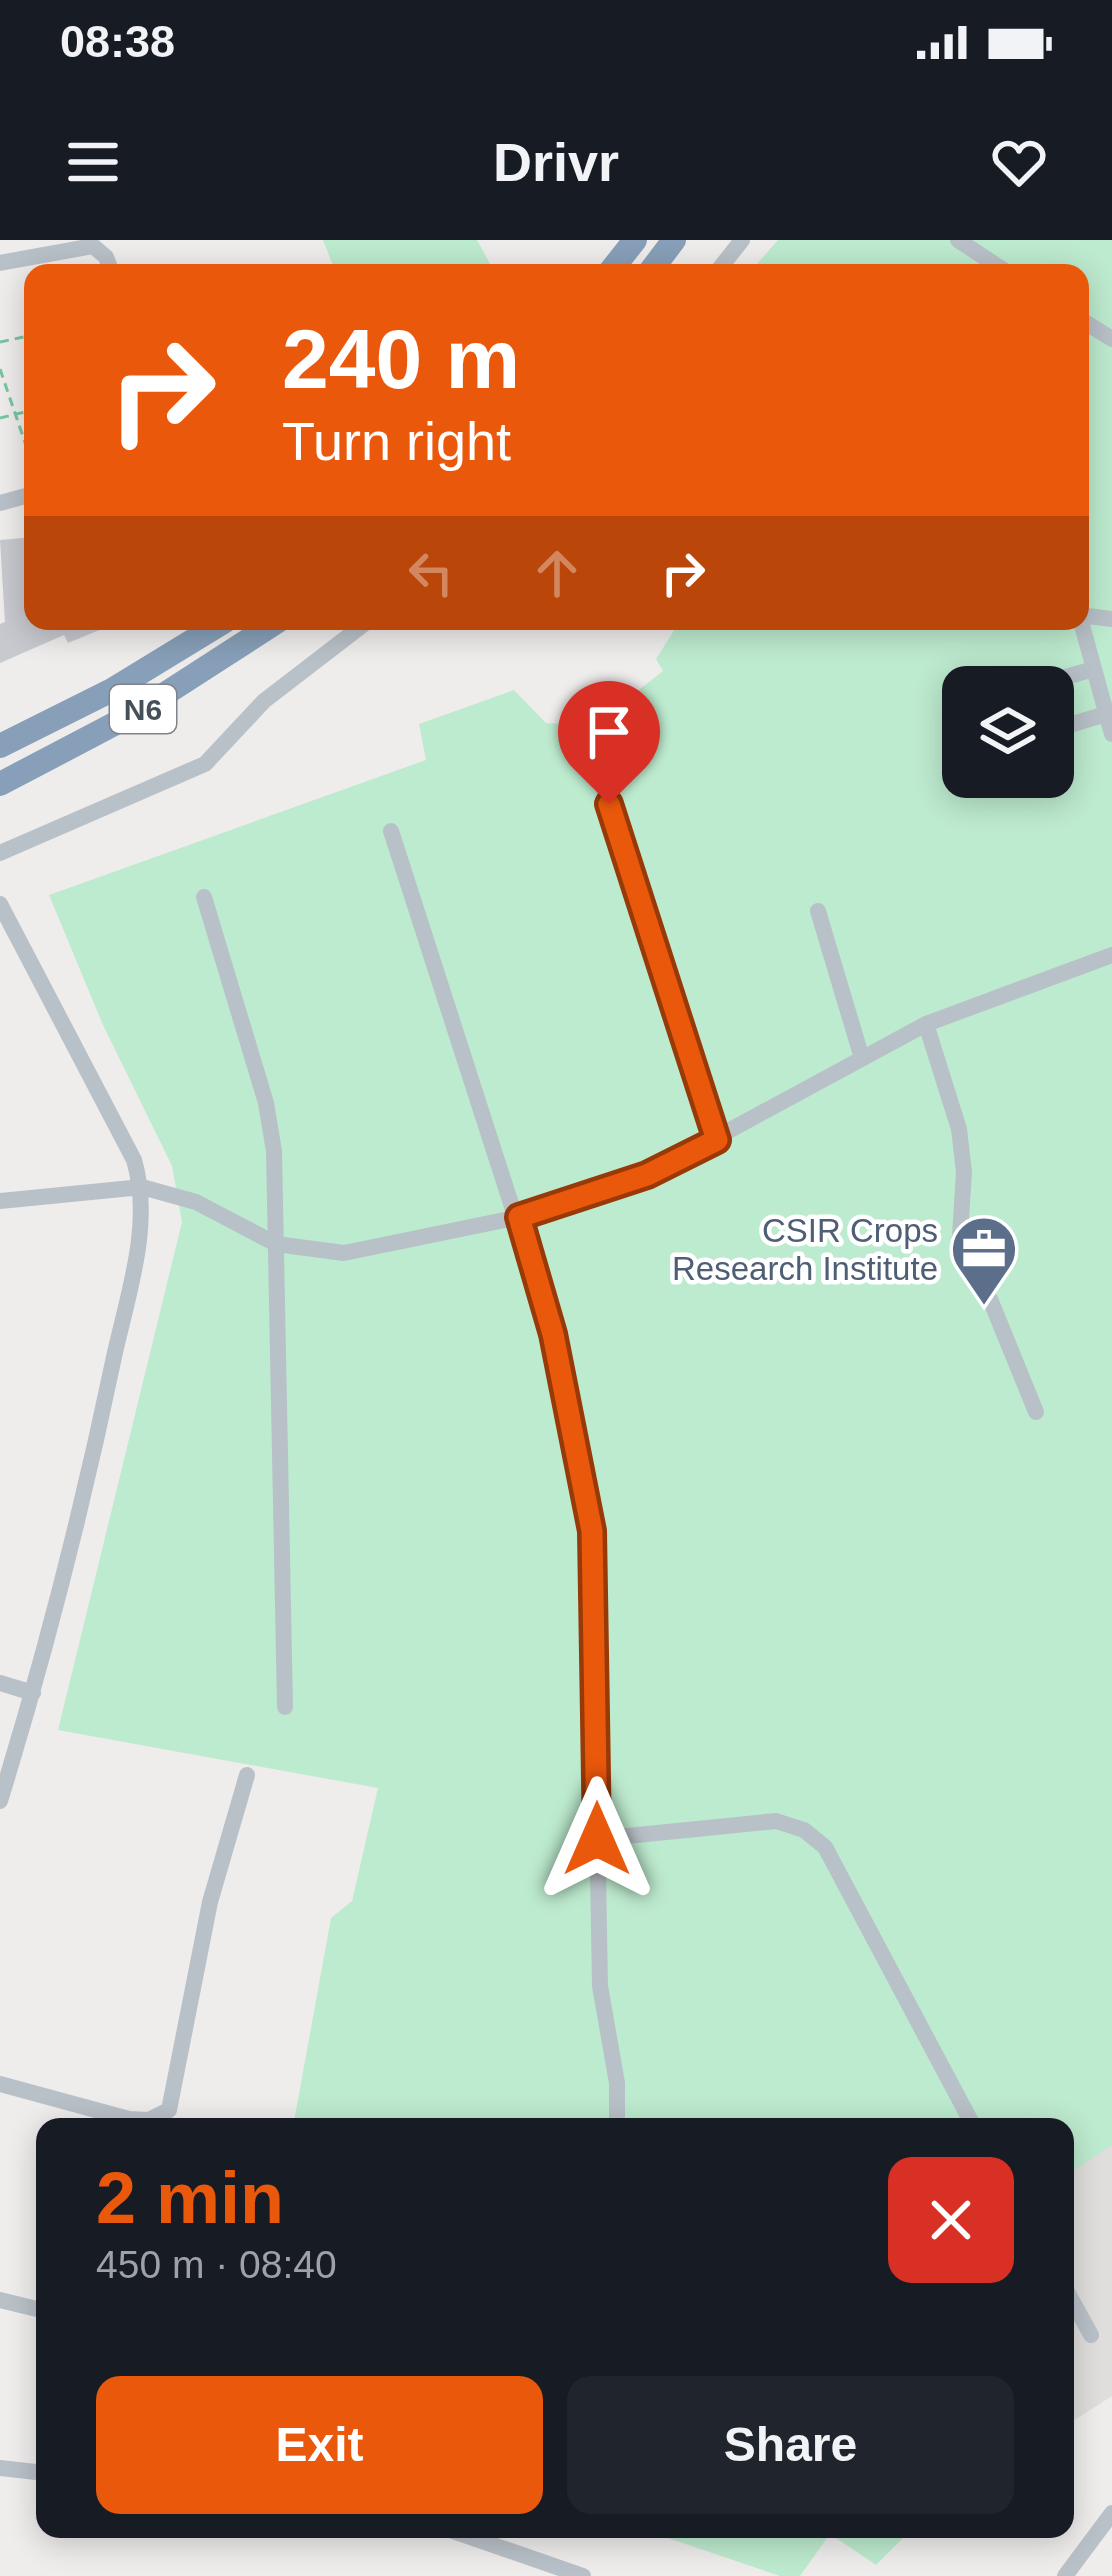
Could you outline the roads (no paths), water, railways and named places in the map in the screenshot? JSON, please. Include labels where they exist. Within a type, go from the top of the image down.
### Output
[{"type":"highway","points":[[617,264],[635,240]]},
{"type":"highway","name":"N6","points":[[0,746],[112,690],[210,630]]},
{"type":"highway","name":"N6","points":[[0,784],[137,712],[264,630]]},
{"type":"street","points":[[723,264],[742,240]]},
{"type":"street","points":[[958,240],[994,264]]},
{"type":"street","points":[[0,263],[93,243]]},
{"type":"street","points":[[0,854],[205,764],[264,701],[356,630]]},
{"type":"street","points":[[1084,630],[1112,734]]},
{"type":"street","points":[[1074,675],[1094,669]]},
{"type":"street","points":[[1074,724],[1106,714]]},
{"type":"street","points":[[595,762],[717,1140]]},
{"type":"street","points":[[391,831],[553,1334],[592,1531],[600,1986],[617,2083],[617,2118]]},
{"type":"street","points":[[204,897],[266,1103],[274,1151],[285,1707]]},
{"type":"street","points":[[0,904],[134,1160],[142,1187],[141,1229],[102,1416],[33,1694],[0,1801]]},
{"type":"street","points":[[818,911],[861,1055]]},
{"type":"street","points":[[0,1202],[142,1187],[196,1202],[276,1244],[344,1253],[519,1217],[647,1175],[717,1140],[861,1055],[926,1024],[1112,956]]},
{"type":"street","points":[[926,1024],[959,1129],[964,1172],[958,1251],[990,1299],[1036,1412]]},
{"type":"street","points":[[0,1683],[33,1694]]},
{"type":"street","points":[[153,2118],[169,2110],[206,1920],[248,1774]]},
{"type":"street","points":[[597,1839],[776,1821],[804,1830],[825,1847],[969,2118]]},
{"type":"street","points":[[0,2084],[122,2118]]},
{"type":"street","points":[[0,2300],[36,2309]]},
{"type":"street","points":[[1074,2304],[1091,2335]]},
{"type":"street","points":[[0,2468],[36,2472]]},
{"type":"street","points":[[1065,2576],[1112,2513]]},
{"type":"street","points":[[472,2538],[573,2574]]},
{"type":"place","name":"CSIR Crops Research Institute","points":[[984,1308]]}]
